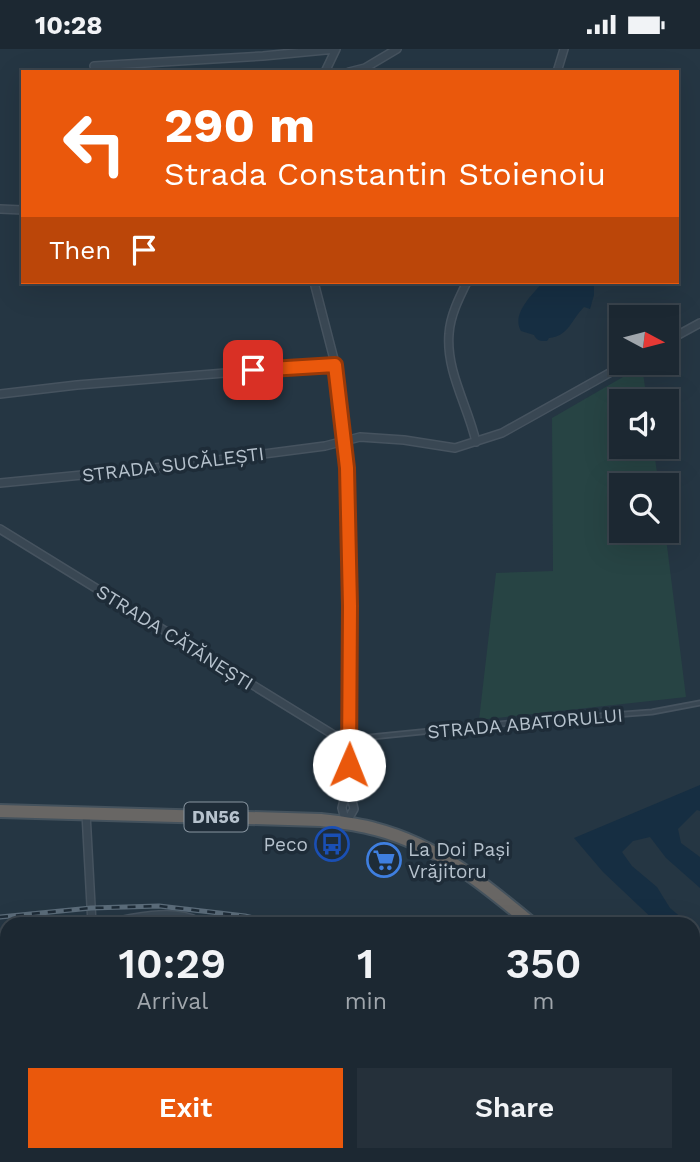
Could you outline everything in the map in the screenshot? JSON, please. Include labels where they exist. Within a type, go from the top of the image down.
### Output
[{"type":"highway","name":"DN56","points":[[0,811],[321,820],[346,823],[397,836],[446,858],[466,870],[523,917]]},
{"type":"street","points":[[94,67],[336,49]]},
{"type":"street","points":[[326,70],[336,49]]},
{"type":"street","points":[[357,70],[397,49]]},
{"type":"street","points":[[558,70],[564,49]]},
{"type":"street","points":[[0,209],[21,210]]},
{"type":"street","points":[[315,284],[335,365],[345,441],[350,594],[350,742],[348,784],[342,808],[346,823]]},
{"type":"street","points":[[466,284],[449,334],[458,388],[476,442]]},
{"type":"street","points":[[679,334],[700,323]]},
{"type":"street","points":[[0,394],[77,385],[335,365]]},
{"type":"street","name":"STRADA SUCĂLEȘTI","points":[[0,483],[178,465],[326,446],[360,437],[456,448],[502,433],[609,373]]},
{"type":"street","name":"STRADA CĂTĂNEȘTI","points":[[0,529],[350,742]]},
{"type":"street","points":[[86,813],[92,917]]},
{"type":"street","points":[[135,917],[184,917]]},
{"type":"lane","name":"STRADA ABATORULUI","points":[[350,742],[521,722],[652,712],[700,703]]},
{"type":"green space","points":[[626,375],[643,375],[645,389],[609,389],[609,459],[655,459],[657,473],[609,473],[609,543],[667,543],[686,697],[479,720],[496,573],[553,571],[552,418]]},
{"type":"water","points":[[541,284],[594,284],[590,309],[584,307],[565,331],[547,341],[521,331],[519,318]]},
{"type":"water","points":[[700,785],[700,811],[697,810],[678,829],[681,843],[700,857],[700,888],[666,858],[650,837],[633,841],[622,852],[632,866],[657,887],[670,908],[681,917],[651,917],[603,872],[574,838]]},
{"type":"railway","points":[[0,917],[91,908],[159,906],[250,917]]},
{"type":"place","name":"Peco","points":[[332,844]]},
{"type":"place","name":"La Doi Pași Vrăjitoru","points":[[384,860]]},
{"type":"route","points":[[253,370],[335,365],[347,468],[349,765]]}]
